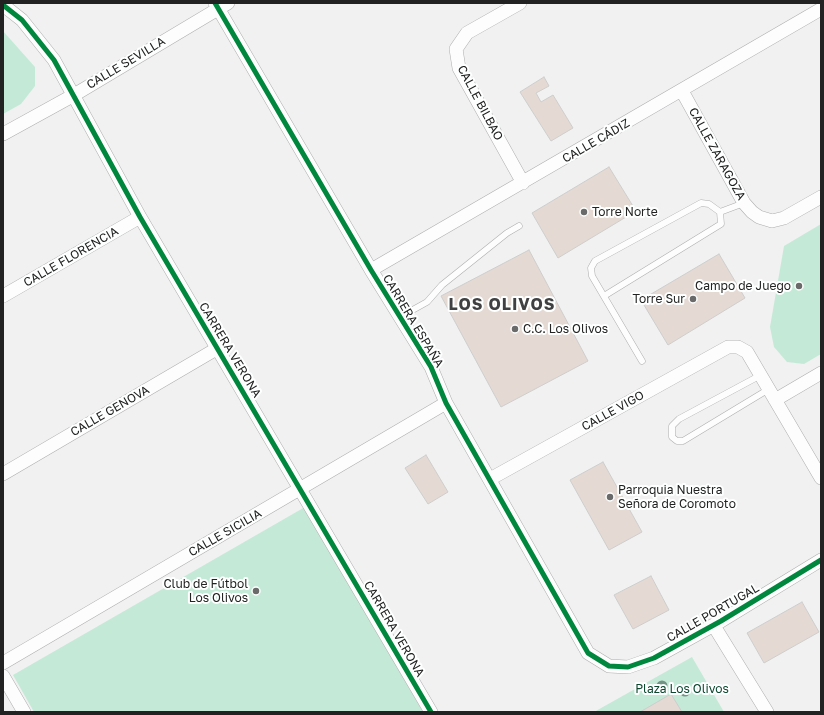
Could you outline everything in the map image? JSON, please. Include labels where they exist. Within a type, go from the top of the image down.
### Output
[{"type":"street","name":"CALLE BILBAO","points":[[520,3],[467,33],[456,49],[459,68],[524,183]]},
{"type":"street","name":"CARRERA VERONA","points":[[3,5],[22,20],[54,60],[140,217],[301,488],[431,712]]},
{"type":"street","name":"CALLE SEVILLA","points":[[3,134],[74,95],[220,5]]},
{"type":"street","name":"CARRERA ESPAÑA","points":[[220,5],[371,270],[431,367],[446,403],[588,653],[609,666]]},
{"type":"street","name":"CALLE CÁDIZ","points":[[371,270],[524,183],[821,9]]},
{"type":"street","name":"CALLE ZARAGOZA","points":[[682,91],[744,203],[759,217],[772,220],[784,218],[821,197]]},
{"type":"street","name":"CALLE FLORENCIA","points":[[3,296],[140,217]]},
{"type":"street","name":"CALLE VIGO","points":[[490,479],[728,347],[738,347],[747,352],[761,375]]},
{"type":"street","name":"CALLE GENOVA","points":[[3,474],[218,348]]},
{"type":"street","points":[[772,395],[821,373]]},
{"type":"street","points":[[761,375],[821,478]]},
{"type":"street","name":"CALLE SICILIA","points":[[3,663],[446,403]]},
{"type":"street","name":"CALLE PORTUGAL","points":[[609,666],[628,667],[654,658],[714,626],[821,560]]},
{"type":"street","points":[[714,626],[767,712]]},
{"type":"street","points":[[3,676],[24,712]]},
{"type":"lane","points":[[604,296],[721,224],[720,212],[709,204],[701,203],[595,261],[591,268],[592,276],[642,361]]},
{"type":"lane","points":[[720,212],[744,203]]},
{"type":"lane","points":[[400,317],[427,302],[442,285],[506,233],[519,226]]},
{"type":"lane","points":[[761,375],[679,419],[672,426],[672,437],[676,441],[683,441],[772,395]]},
{"type":"green space","points":[[3,31],[35,67],[35,86],[21,104],[3,114]]},
{"type":"green space","name":"Campo de Juego","points":[[821,224],[821,354],[804,364],[787,362],[774,347],[770,327],[784,246]]},
{"type":"green space","name":"Club de Fútbol Los Olivos","points":[[305,507],[423,712],[34,712],[13,675]]},
{"type":"green space","name":"Plaza Los Olivos","points":[[692,657],[724,712],[594,712]]},
{"type":"building","points":[[544,77],[549,86],[536,93],[541,102],[553,95],[573,128],[551,141],[520,92]]},
{"type":"building","name":"Torre Norte","points":[[609,167],[636,211],[558,258],[532,213]]},
{"type":"building","name":"C.C. Los Olivos","points":[[529,250],[588,361],[501,407],[441,296]]},
{"type":"building","name":"Torre Sur","points":[[719,254],[745,298],[668,345],[641,300]]},
{"type":"building","points":[[426,455],[448,492],[428,504],[405,468]]},
{"type":"building","points":[[603,462],[642,532],[609,550],[570,480]]},
{"type":"building","points":[[651,576],[669,610],[633,629],[614,595]]},
{"type":"building","points":[[802,602],[819,632],[764,663],[747,633]]},
{"type":"building","points":[[671,694],[682,712],[640,712]]},
{"type":"cycle path","points":[[215,3],[371,270],[431,367],[446,403],[588,653],[609,666],[628,667],[654,658],[721,621],[821,560]]},
{"type":"cycle path","points":[[3,5],[22,20],[54,60],[140,217],[431,712]]},
{"type":"place","name":"Torre Norte","points":[[584,212]]},
{"type":"place","name":"Campo de Juego","points":[[799,286]]},
{"type":"place","name":"Torre Sur","points":[[693,299]]},
{"type":"place","name":"C.C. Los Olivos","points":[[515,329]]},
{"type":"place","name":"Parroquia Nuestra Señora de Coromoto","points":[[610,497]]},
{"type":"place","name":"Club de Fútbol Los Olivos","points":[[256,591]]},
{"type":"district","name":"LOS OLIVOS","points":[[502,305]]}]
